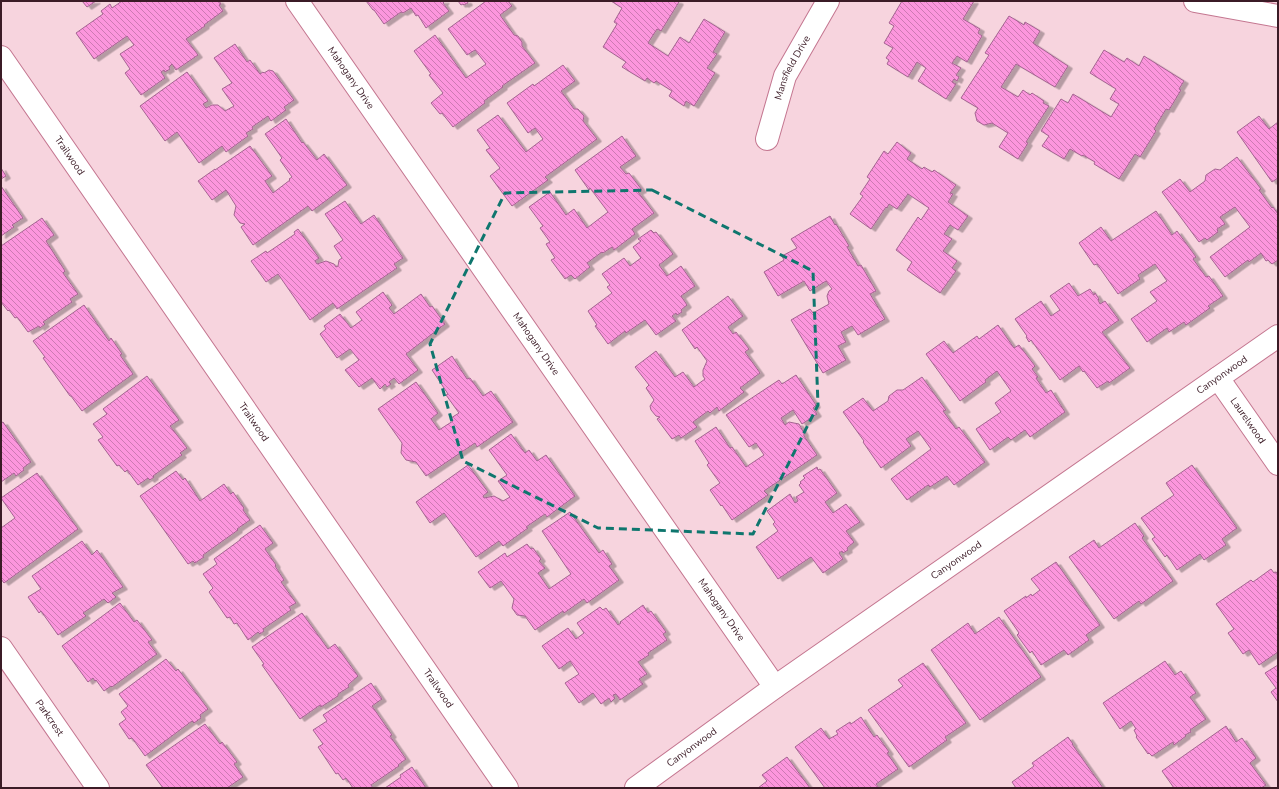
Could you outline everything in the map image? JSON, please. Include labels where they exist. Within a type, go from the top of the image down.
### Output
[{"type":"street","name":"Mahogany Drive","points":[[297,1],[775,687]]},
{"type":"street","name":"Mansfield Drive","points":[[767,139],[785,76],[828,1]]},
{"type":"street","points":[[1195,1],[1278,16]]},
{"type":"street","name":"Trailwood","points":[[1,57],[507,788]]},
{"type":"street","name":"Canyonwood","points":[[636,788],[775,687],[1278,336]]},
{"type":"street","name":"Laurelwood","points":[[1218,378],[1278,464]]},
{"type":"street","name":"Parkcrest","points":[[1,648],[98,788]]},
{"type":"highlighted area","points":[[652,190],[813,271],[818,405],[753,534],[598,528],[463,461],[430,344],[505,193]]},
{"type":"building","points":[[82,1],[96,1],[87,7]]},
{"type":"building","points":[[122,1],[219,1],[221,4],[219,5],[223,11],[186,39],[198,55],[176,70],[172,64],[169,67],[170,69],[165,72],[164,70],[161,72],[165,78],[141,95],[125,73],[130,69],[120,54],[134,45],[127,36],[94,59],[76,33],[103,14],[101,11],[110,4],[112,8]]},
{"type":"building","points":[[366,1],[445,1],[443,3],[449,11],[426,28],[418,15],[416,16],[411,8],[403,13],[401,12],[384,24]]},
{"type":"building","points":[[458,1],[467,1],[468,3],[461,5]]},
{"type":"building","points":[[486,1],[508,1],[512,6],[500,15],[514,35],[518,36],[522,42],[522,46],[535,63],[502,86],[503,87],[484,101],[485,103],[453,127],[442,113],[440,114],[431,103],[443,93],[429,75],[431,74],[414,51],[435,35],[466,78],[486,64],[475,50],[467,55],[448,29]]},
{"type":"building","points":[[611,1],[679,2],[661,31],[657,29],[648,43],[668,56],[680,37],[689,43],[704,19],[725,32],[713,52],[717,54],[707,68],[715,73],[694,106],[686,101],[684,106],[669,96],[672,91],[656,81],[654,83],[647,78],[645,81],[622,67],[626,62],[603,47],[617,24],[614,22],[622,8]]},
{"type":"building","points":[[902,1],[974,1],[963,19],[980,29],[978,33],[982,36],[967,62],[957,56],[952,63],[961,68],[956,75],[959,77],[957,81],[954,79],[952,82],[956,84],[946,99],[918,81],[926,68],[917,62],[908,77],[887,64],[889,60],[886,58],[893,48],[884,43],[894,26],[889,23]]},
{"type":"building","points":[[1009,16],[1024,25],[1025,22],[1040,31],[1033,43],[1068,66],[1055,87],[1016,64],[1001,87],[1018,97],[1023,90],[1030,95],[1032,93],[1044,101],[1043,103],[1049,106],[1026,142],[1028,143],[1018,159],[999,147],[1008,133],[992,123],[984,125],[977,121],[975,113],[978,108],[961,98],[989,55],[985,53]]},
{"type":"building","points":[[235,44],[247,62],[250,60],[260,74],[269,70],[273,71],[294,100],[284,107],[286,110],[271,121],[268,116],[252,127],[253,129],[246,133],[248,136],[226,152],[222,146],[199,163],[177,132],[165,141],[140,106],[187,72],[208,101],[203,104],[206,108],[212,105],[218,105],[225,111],[234,106],[222,89],[232,83],[214,58]]},
{"type":"building","points":[[1104,50],[1124,62],[1127,58],[1139,66],[1144,56],[1184,81],[1179,89],[1181,90],[1169,110],[1166,109],[1154,129],[1156,131],[1140,157],[1135,154],[1119,179],[1094,164],[1095,162],[1070,149],[1064,159],[1042,146],[1049,136],[1041,131],[1061,99],[1068,103],[1073,94],[1111,117],[1119,104],[1110,99],[1116,89],[1090,73]]},
{"type":"building","points":[[563,65],[575,81],[561,91],[574,109],[578,109],[584,116],[583,121],[597,139],[545,177],[548,180],[512,206],[490,176],[500,168],[486,150],[490,148],[477,130],[498,115],[526,152],[543,139],[535,128],[528,133],[507,103]]},
{"type":"building","points":[[1259,116],[1269,129],[1278,122],[1278,178],[1272,182],[1237,132]]},
{"type":"building","points":[[286,119],[302,143],[303,142],[317,160],[324,154],[347,185],[312,211],[308,206],[253,245],[241,227],[245,224],[240,223],[234,215],[236,206],[226,190],[212,200],[198,181],[250,146],[272,176],[265,181],[273,193],[292,177],[280,160],[282,158],[265,134]]},
{"type":"building","points":[[622,136],[636,156],[620,167],[626,174],[629,173],[642,190],[638,192],[654,213],[632,229],[635,234],[614,250],[612,247],[587,263],[590,267],[575,279],[571,275],[565,279],[551,260],[555,258],[546,244],[550,242],[540,228],[543,226],[529,207],[550,192],[566,215],[574,209],[587,228],[608,212],[590,188],[589,190],[575,170]]},
{"type":"building","points":[[897,142],[911,153],[907,159],[922,169],[924,167],[932,172],[934,170],[956,185],[950,193],[953,194],[948,202],[968,216],[958,230],[950,225],[944,234],[952,239],[943,251],[957,261],[952,268],[956,271],[940,293],[907,270],[912,262],[896,250],[918,217],[921,220],[929,208],[908,194],[897,209],[889,204],[871,229],[850,214],[863,196],[860,194],[870,179],[867,177],[884,151],[888,154]]},
{"type":"building","points":[[1237,157],[1261,189],[1259,190],[1278,214],[1278,260],[1272,264],[1268,260],[1266,261],[1261,253],[1249,262],[1248,260],[1225,277],[1210,257],[1250,227],[1235,207],[1220,217],[1225,224],[1217,229],[1218,232],[1207,240],[1205,238],[1199,242],[1162,192],[1180,179],[1190,192],[1205,181],[1206,175],[1215,169],[1220,170]]},
{"type":"building","points":[[1,168],[6,176],[1,179]]},
{"type":"building","points":[[1,186],[23,218],[12,225],[14,227],[1,236]]},
{"type":"building","points":[[345,201],[361,224],[374,215],[403,258],[394,264],[397,268],[337,309],[333,303],[310,320],[278,274],[266,282],[251,261],[266,251],[267,253],[295,234],[294,232],[298,229],[319,258],[315,261],[317,264],[326,261],[334,264],[336,267],[338,266],[339,260],[342,258],[334,246],[343,240],[325,214]]},
{"type":"building","points":[[1156,211],[1172,235],[1177,231],[1196,257],[1193,259],[1206,277],[1209,276],[1223,296],[1208,306],[1210,308],[1186,325],[1184,322],[1169,332],[1167,328],[1147,342],[1131,319],[1157,301],[1150,292],[1167,281],[1155,264],[1138,275],[1140,279],[1118,294],[1097,264],[1094,265],[1079,243],[1101,227],[1111,241]]},
{"type":"building","points":[[830,216],[849,246],[847,247],[858,266],[861,265],[876,291],[870,294],[885,319],[858,335],[852,326],[841,332],[846,342],[838,346],[846,360],[823,373],[791,320],[810,309],[813,313],[829,304],[827,296],[829,291],[832,289],[826,281],[810,291],[804,281],[778,296],[764,272],[784,260],[782,256],[797,248],[791,239]]},
{"type":"building","points":[[42,218],[54,235],[46,241],[65,271],[63,273],[78,294],[70,299],[72,302],[43,322],[45,324],[40,328],[39,326],[28,332],[17,317],[15,318],[1,302],[1,246]]},
{"type":"building","points":[[651,230],[654,233],[656,232],[673,254],[659,265],[667,276],[681,266],[695,286],[681,296],[687,305],[681,310],[682,312],[677,315],[676,313],[672,316],[676,321],[656,335],[645,320],[626,333],[625,331],[608,344],[595,326],[597,325],[588,311],[612,293],[607,287],[610,285],[602,274],[624,258],[630,266],[641,258],[633,247],[641,241],[638,239]]},
{"type":"building","points":[[1069,283],[1078,296],[1090,289],[1099,299],[1100,304],[1105,301],[1119,320],[1102,332],[1130,368],[1109,383],[1108,381],[1097,388],[1079,366],[1060,380],[1031,340],[1029,342],[1026,337],[1027,336],[1015,319],[1041,301],[1051,316],[1060,310],[1050,296]]},
{"type":"building","points":[[383,292],[392,305],[389,308],[394,314],[421,294],[445,324],[406,354],[418,370],[399,384],[394,378],[389,382],[391,384],[387,387],[385,384],[380,389],[372,378],[359,387],[345,370],[359,360],[350,349],[337,358],[320,334],[326,329],[324,326],[340,314],[351,328],[362,320],[356,312]]},
{"type":"building","points":[[728,296],[743,316],[728,327],[733,334],[736,332],[749,349],[745,352],[760,373],[740,388],[744,392],[719,411],[717,407],[710,413],[708,411],[693,422],[697,427],[681,438],[679,435],[672,439],[657,419],[660,417],[656,416],[651,410],[650,406],[654,400],[646,388],[649,385],[635,367],[656,351],[675,377],[683,372],[694,387],[705,379],[703,376],[703,370],[707,361],[697,347],[695,349],[682,330]]},
{"type":"building","points":[[84,305],[109,341],[111,338],[133,374],[82,411],[43,358],[45,357],[33,341]]},
{"type":"building","points":[[998,325],[1014,348],[1019,345],[1035,366],[1032,369],[1046,393],[1051,390],[1065,412],[1030,437],[1025,430],[1011,440],[1008,437],[990,450],[976,429],[1001,412],[995,403],[1011,391],[997,371],[985,380],[986,382],[960,401],[926,354],[944,341],[953,353],[977,336],[979,339]]},
{"type":"building","points":[[452,356],[467,379],[470,378],[483,396],[491,391],[513,422],[477,447],[475,443],[426,476],[416,462],[406,460],[401,453],[402,443],[378,409],[416,382],[438,413],[431,419],[439,430],[453,421],[451,418],[459,413],[446,395],[448,394],[432,370]]},
{"type":"building","points":[[796,375],[816,405],[813,408],[817,414],[802,424],[793,410],[781,418],[785,425],[789,422],[799,424],[804,436],[817,455],[764,491],[768,495],[732,520],[710,490],[720,483],[707,465],[709,463],[695,441],[716,427],[730,448],[732,447],[746,467],[764,455],[756,443],[749,447],[726,415],[779,380],[782,384]]},
{"type":"building","points":[[147,376],[179,420],[170,426],[187,448],[180,453],[182,455],[153,476],[154,477],[150,480],[148,478],[138,485],[127,470],[125,472],[119,465],[117,466],[98,440],[103,437],[93,424],[107,414],[103,409]]},
{"type":"building","points":[[922,377],[946,410],[943,411],[956,429],[959,427],[985,462],[954,485],[947,476],[930,487],[928,485],[907,500],[891,479],[931,449],[918,431],[906,439],[911,446],[881,468],[843,412],[863,398],[873,411],[888,401],[889,396],[897,390],[903,390]]},
{"type":"building","points":[[3,422],[31,462],[16,476],[14,473],[1,482],[1,423]]},
{"type":"building","points":[[511,434],[525,453],[529,450],[537,461],[546,455],[575,496],[547,517],[545,514],[526,527],[528,528],[503,546],[499,541],[476,557],[444,513],[430,523],[416,502],[468,465],[488,492],[483,496],[484,498],[494,496],[503,501],[510,497],[498,481],[507,475],[489,450]]},
{"type":"building","points":[[1192,465],[1237,528],[1222,539],[1226,545],[1204,560],[1200,554],[1177,570],[1167,555],[1165,557],[1152,539],[1155,537],[1141,518],[1174,495],[1166,483]]},
{"type":"building","points":[[817,467],[837,493],[825,502],[833,513],[846,504],[860,522],[846,531],[854,542],[847,548],[848,550],[843,553],[842,551],[839,553],[843,559],[823,573],[811,557],[778,579],[756,547],[778,531],[773,524],[775,522],[767,511],[790,494],[795,503],[798,501],[796,497],[804,492],[799,485],[805,478],[803,476]]},
{"type":"building","points":[[176,471],[183,480],[185,478],[200,501],[224,484],[231,494],[233,492],[250,520],[203,555],[204,557],[195,563],[193,561],[188,564],[140,496]]},
{"type":"building","points":[[37,473],[78,529],[4,583],[1,579],[1,528],[15,518],[1,498]]},
{"type":"building","points":[[570,512],[599,553],[603,550],[612,564],[609,566],[619,580],[587,603],[584,599],[535,630],[525,616],[517,615],[512,608],[514,599],[501,581],[490,588],[478,572],[505,553],[507,557],[527,544],[531,549],[533,548],[541,559],[539,561],[545,568],[538,573],[549,589],[571,574],[542,531]]},
{"type":"building","points":[[1135,523],[1144,536],[1142,538],[1173,581],[1141,604],[1139,601],[1114,619],[1069,557],[1094,540],[1099,548]]},
{"type":"building","points":[[260,525],[273,543],[265,549],[284,580],[281,582],[296,603],[289,607],[291,610],[263,629],[264,631],[260,634],[258,632],[248,640],[237,623],[234,624],[230,617],[227,618],[209,592],[213,588],[203,574],[217,564],[214,559]]},
{"type":"building","points":[[82,541],[92,555],[97,550],[123,587],[112,593],[116,597],[108,603],[104,599],[83,613],[86,616],[58,635],[41,611],[39,613],[28,597],[41,589],[32,576]]},
{"type":"building","points":[[1056,562],[1100,625],[1086,635],[1089,640],[1068,655],[1064,650],[1041,665],[1032,651],[1030,653],[1017,635],[1019,633],[1004,611],[1026,596],[1026,598],[1031,594],[1032,596],[1040,590],[1031,579]]},
{"type":"building","points":[[1271,569],[1278,575],[1278,652],[1259,665],[1249,650],[1243,654],[1228,633],[1234,629],[1216,604],[1251,580],[1253,582]]},
{"type":"building","points":[[120,603],[134,622],[137,620],[152,640],[148,642],[157,654],[112,687],[111,686],[104,691],[93,678],[88,682],[62,646]]},
{"type":"building","points":[[643,605],[648,613],[651,611],[666,632],[663,634],[667,640],[638,662],[647,674],[639,679],[643,684],[620,700],[616,694],[613,695],[615,698],[611,702],[609,698],[601,704],[593,693],[579,703],[565,683],[579,674],[570,661],[559,669],[542,646],[568,628],[576,639],[584,633],[577,623],[600,607],[603,610],[606,608],[618,625]]},
{"type":"building","points":[[302,613],[328,649],[335,644],[358,676],[348,685],[349,687],[338,694],[338,696],[321,707],[320,705],[300,719],[262,665],[264,664],[252,647]]},
{"type":"building","points":[[999,617],[1041,677],[980,720],[931,650],[968,623],[975,634]]},
{"type":"building","points":[[166,659],[176,671],[178,669],[208,709],[200,715],[201,718],[194,723],[192,721],[145,756],[132,738],[129,739],[119,724],[126,719],[121,712],[128,706],[119,694]]},
{"type":"building","points":[[1165,661],[1175,675],[1181,671],[1196,693],[1190,697],[1206,719],[1190,730],[1191,732],[1185,735],[1186,736],[1174,745],[1173,742],[1152,756],[1149,753],[1148,754],[1136,737],[1137,736],[1134,730],[1136,729],[1131,721],[1120,729],[1103,703]]},
{"type":"building","points":[[923,663],[966,723],[945,737],[947,740],[909,767],[868,710],[903,686],[898,680]]},
{"type":"building","points":[[1278,665],[1278,702],[1271,692],[1276,688],[1265,673]]},
{"type":"building","points":[[371,683],[382,699],[372,706],[406,759],[398,765],[399,766],[371,785],[373,788],[353,788],[346,778],[343,780],[338,773],[336,774],[318,747],[323,744],[313,730],[327,721],[323,715]]},
{"type":"building","points":[[861,717],[874,737],[877,735],[889,752],[887,753],[898,769],[876,784],[879,788],[825,788],[795,747],[821,728],[829,739],[838,734],[836,731],[850,722],[851,724]]},
{"type":"building","points":[[205,724],[220,744],[222,742],[237,762],[234,764],[243,777],[227,788],[163,788],[146,765]]},
{"type":"building","points":[[1226,726],[1236,742],[1242,738],[1256,758],[1250,763],[1266,785],[1261,788],[1174,788],[1162,771]]},
{"type":"building","points":[[1068,737],[1103,788],[1016,788],[1012,782],[1034,766],[1032,763]]},
{"type":"building","points":[[787,757],[810,788],[758,788],[767,781],[762,775]]},
{"type":"building","points":[[412,767],[426,788],[385,788],[401,777],[400,775]]}]
